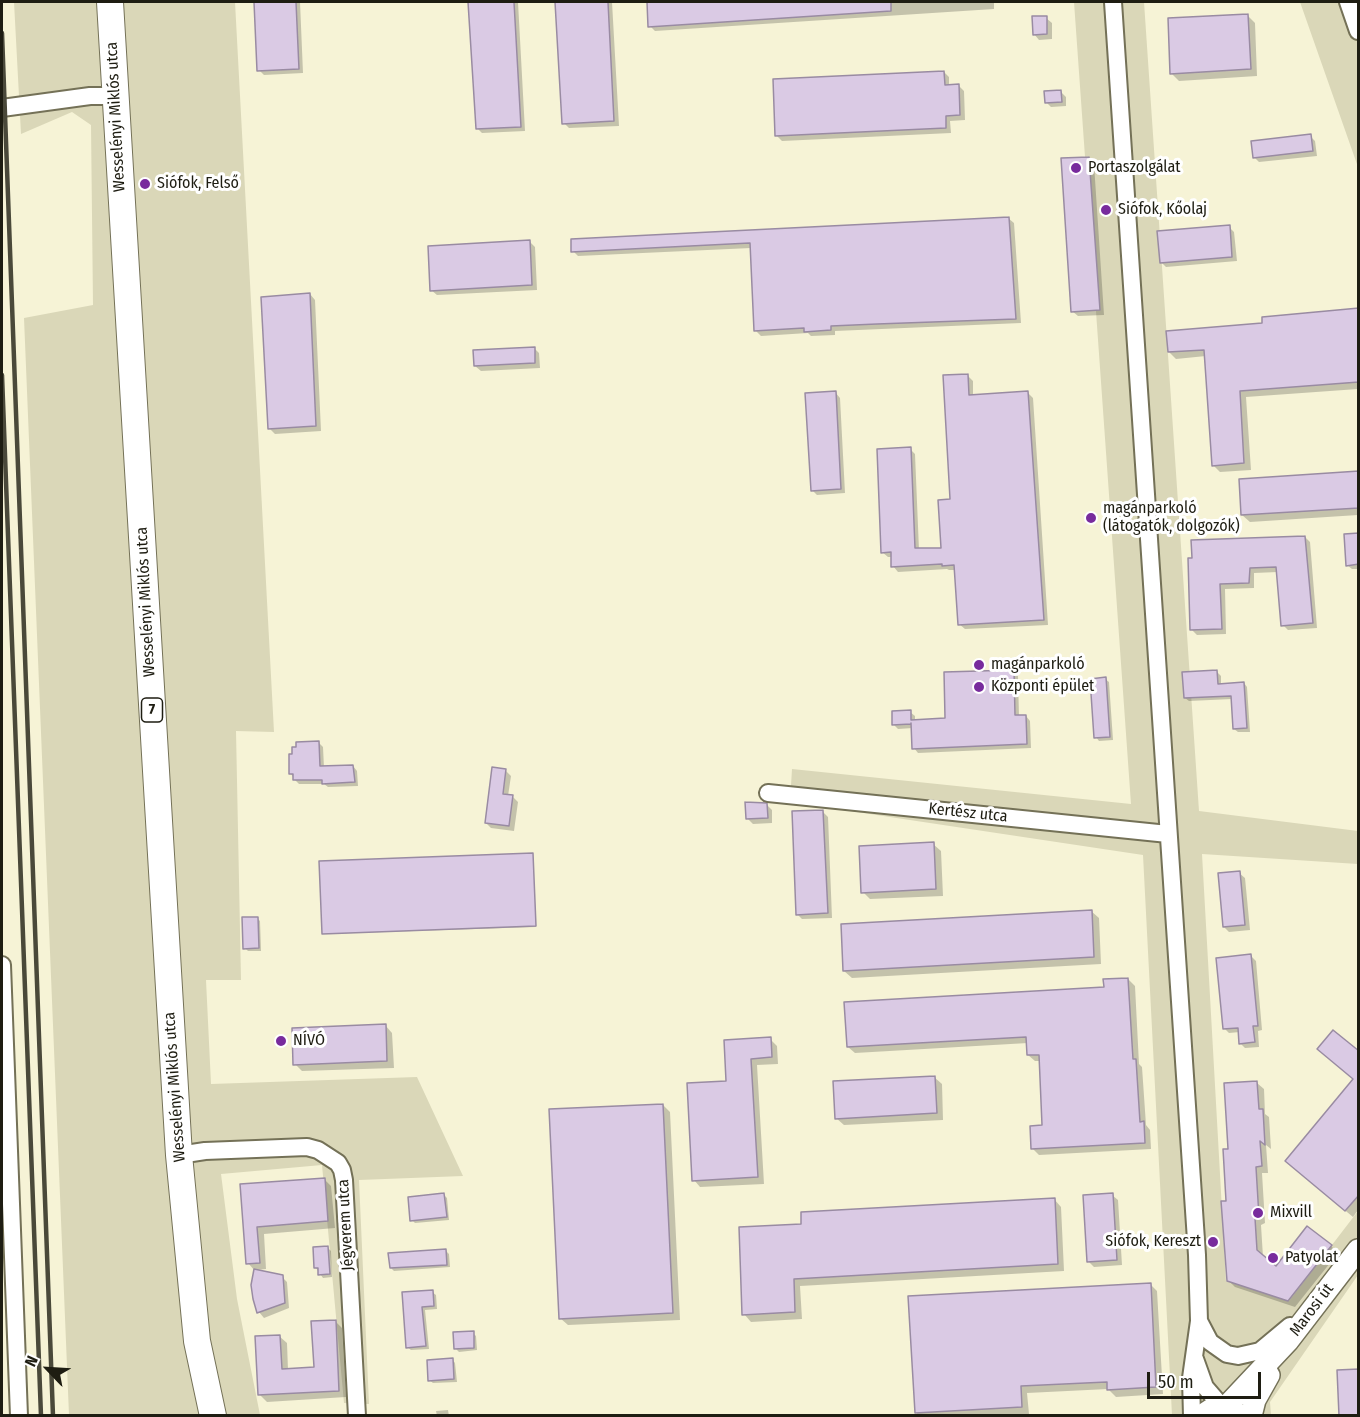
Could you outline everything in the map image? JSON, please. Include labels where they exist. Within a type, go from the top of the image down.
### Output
[{"type":"main road","name":"Wesselényi Miklós utca","points":[[110,2],[179,1155],[197,1341],[213,1416]]},
{"type":"street","points":[[1113,2],[1197,1255],[1199,1321],[1191,1378],[1191,1416]]},
{"type":"street","points":[[1348,2],[1359,31]]},
{"type":"street","points":[[2,108],[90,96],[115,96]]},
{"type":"street","name":"Kertész utca","points":[[768,793],[1168,834]]},
{"type":"street","points":[[2,964],[7,1240],[19,1416]]},
{"type":"street","name":"Jégverem utca","points":[[179,1155],[205,1151],[307,1147],[318,1150],[338,1163],[344,1180],[357,1416]]},
{"type":"street","name":"Marosi út","points":[[1231,1412],[1359,1250]]},
{"type":"street","points":[[1199,1321],[1210,1341],[1222,1351],[1238,1356],[1248,1355],[1268,1346],[1321,1297]]},
{"type":"street","name":"Marosi út","points":[[1251,1416],[1260,1388],[1283,1354],[1288,1341]]},
{"type":"street","points":[[1194,1358],[1205,1387],[1231,1412]]},
{"type":"street","points":[[1201,1416],[1210,1410],[1231,1412]]},
{"type":"shaded area","points":[[14,2],[235,2],[274,732],[236,731],[241,980],[206,980],[211,1084],[417,1077],[463,1176],[359,1180],[369,1404],[344,1403],[322,1165],[221,1174],[237,1299],[260,1415],[69,1415],[24,318],[93,305],[91,125],[72,112],[21,134]]},
{"type":"shaded area","points":[[1074,2],[1144,2],[1199,811],[1358,831],[1358,864],[1202,854],[1226,1281],[1289,1301],[1358,1211],[1358,1275],[1270,1402],[1271,1415],[1172,1415],[1143,855],[790,802],[792,769],[1131,804]]},
{"type":"shaded area","points":[[1300,2],[1358,2],[1358,167]]},
{"type":"building","points":[[254,2],[296,2],[299,69],[257,71]]},
{"type":"building","points":[[468,2],[514,2],[521,127],[476,129]]},
{"type":"building","points":[[555,2],[608,2],[614,121],[562,124]]},
{"type":"building","points":[[647,2],[891,2],[891,11],[648,27]]},
{"type":"building","points":[[1248,14],[1251,69],[1170,74],[1168,18]]},
{"type":"building","points":[[1032,16],[1047,16],[1047,34],[1033,35]]},
{"type":"building","points":[[944,71],[945,85],[959,84],[960,115],[946,116],[946,128],[775,136],[773,79]]},
{"type":"building","points":[[1061,90],[1062,102],[1045,103],[1044,91]]},
{"type":"building","points":[[1311,134],[1313,151],[1253,158],[1251,141]]},
{"type":"building","points":[[1089,157],[1100,310],[1071,312],[1061,158]]},
{"type":"building","points":[[1009,217],[1016,319],[831,326],[831,330],[804,332],[804,328],[754,331],[750,243],[571,252],[571,239]]},
{"type":"building","points":[[1230,225],[1232,257],[1160,263],[1157,231]]},
{"type":"building","points":[[530,240],[532,285],[430,291],[428,246]]},
{"type":"building","points":[[310,293],[316,426],[268,429],[261,297]]},
{"type":"building","points":[[1359,308],[1359,382],[1240,391],[1244,463],[1212,466],[1204,350],[1168,352],[1166,331],[1262,323],[1262,317]]},
{"type":"building","points":[[535,347],[535,363],[474,366],[473,350]]},
{"type":"building","points":[[968,374],[969,395],[1028,391],[1044,620],[958,625],[954,565],[891,567],[891,552],[881,553],[877,449],[911,447],[915,548],[941,548],[938,500],[950,499],[943,375]]},
{"type":"building","points":[[836,391],[841,489],[811,491],[805,393]]},
{"type":"building","points":[[1359,471],[1359,508],[1241,515],[1239,479]]},
{"type":"building","points":[[1359,533],[1359,564],[1346,566],[1344,534]]},
{"type":"building","points":[[1305,536],[1313,623],[1281,626],[1276,567],[1250,568],[1249,583],[1220,584],[1222,629],[1190,630],[1188,558],[1192,558],[1191,540]]},
{"type":"building","points":[[1014,670],[1015,715],[1026,715],[1027,744],[912,749],[911,723],[892,725],[892,711],[911,710],[911,720],[945,718],[944,672]]},
{"type":"building","points":[[1217,670],[1218,684],[1244,682],[1247,728],[1233,729],[1231,696],[1184,698],[1182,672]]},
{"type":"building","points":[[1106,677],[1110,737],[1094,738],[1090,679]]},
{"type":"building","points":[[319,741],[320,766],[353,765],[355,782],[322,784],[322,780],[293,780],[293,774],[289,774],[289,754],[292,754],[292,747],[296,747],[296,742]]},
{"type":"building","points":[[492,767],[506,769],[503,794],[513,795],[509,826],[485,823]]},
{"type":"building","points":[[745,802],[767,803],[768,818],[746,819]]},
{"type":"building","points":[[823,810],[828,913],[796,915],[792,811]]},
{"type":"building","points":[[934,842],[936,889],[861,893],[859,846]]},
{"type":"building","points":[[533,853],[536,926],[322,934],[319,861]]},
{"type":"building","points":[[1240,871],[1245,925],[1223,927],[1218,873]]},
{"type":"building","points":[[1092,910],[1094,957],[843,971],[841,924]]},
{"type":"building","points":[[242,917],[258,917],[259,948],[243,949]]},
{"type":"building","points":[[1251,954],[1258,1026],[1253,1026],[1255,1042],[1239,1044],[1238,1028],[1223,1029],[1216,958]]},
{"type":"building","points":[[1128,978],[1133,1059],[1136,1059],[1140,1122],[1144,1121],[1145,1143],[1031,1149],[1030,1126],[1042,1125],[1039,1055],[1027,1055],[1026,1037],[847,1047],[844,1002],[1104,987],[1103,979]]},
{"type":"building","points":[[386,1024],[387,1061],[293,1065],[292,1028]]},
{"type":"building","points":[[1333,1030],[1359,1051],[1359,1195],[1345,1211],[1285,1161],[1353,1079],[1317,1049]]},
{"type":"building","points":[[771,1037],[772,1057],[751,1059],[758,1177],[692,1181],[687,1083],[726,1081],[724,1040]]},
{"type":"building","points":[[935,1076],[937,1113],[835,1119],[833,1081]]},
{"type":"building","points":[[1257,1081],[1259,1109],[1263,1109],[1265,1145],[1260,1141],[1262,1166],[1256,1167],[1259,1217],[1255,1218],[1257,1250],[1276,1266],[1307,1226],[1332,1245],[1288,1301],[1227,1281],[1221,1201],[1226,1201],[1223,1149],[1228,1149],[1224,1083]]},
{"type":"building","points":[[663,1104],[673,1313],[559,1319],[549,1109]]},
{"type":"building","points":[[325,1178],[328,1221],[257,1227],[260,1263],[246,1264],[240,1184]]},
{"type":"building","points":[[444,1193],[447,1217],[410,1221],[408,1197]]},
{"type":"building","points":[[1113,1193],[1117,1260],[1087,1262],[1083,1195]]},
{"type":"building","points":[[1055,1198],[1058,1264],[794,1279],[795,1312],[742,1315],[739,1227],[801,1224],[801,1212]]},
{"type":"building","points":[[328,1246],[330,1274],[318,1275],[318,1268],[314,1268],[313,1247]]},
{"type":"building","points":[[446,1249],[447,1265],[390,1268],[388,1253]]},
{"type":"building","points":[[254,1269],[283,1275],[285,1303],[257,1313],[251,1285]]},
{"type":"building","points":[[1151,1283],[1156,1387],[1107,1390],[1107,1382],[1021,1386],[1022,1407],[915,1413],[908,1296]]},
{"type":"building","points":[[433,1290],[434,1306],[422,1307],[426,1346],[406,1348],[402,1292]]},
{"type":"building","points":[[336,1320],[339,1391],[258,1395],[255,1336],[280,1335],[282,1369],[314,1367],[311,1321]]},
{"type":"building","points":[[474,1331],[474,1348],[454,1349],[453,1332]]},
{"type":"building","points":[[453,1358],[454,1379],[428,1381],[427,1360]]},
{"type":"building","points":[[1359,1369],[1359,1416],[1339,1416],[1337,1370]]},
{"type":"railway","points":[[2,33],[53,1416]]},
{"type":"railway","points":[[2,375],[41,1416]]},
{"type":"place","name":"Portaszolgálat","points":[[1076,168]]},
{"type":"place","name":"Siófok, Felső","points":[[145,184]]},
{"type":"place","name":"Siófok, Kőolaj","points":[[1106,210]]},
{"type":"place","name":"magánparkoló (látogatók, dolgozók)","points":[[1091,518]]},
{"type":"place","name":"magánparkoló","points":[[979,665]]},
{"type":"place","name":"Központi épület","points":[[979,687]]},
{"type":"place","name":"NÍVÓ","points":[[281,1041]]},
{"type":"place","name":"Mixvill","points":[[1258,1213]]},
{"type":"place","name":"Siófok, Kereszt","points":[[1213,1242]]},
{"type":"place","name":"Patyolat","points":[[1273,1258]]}]
